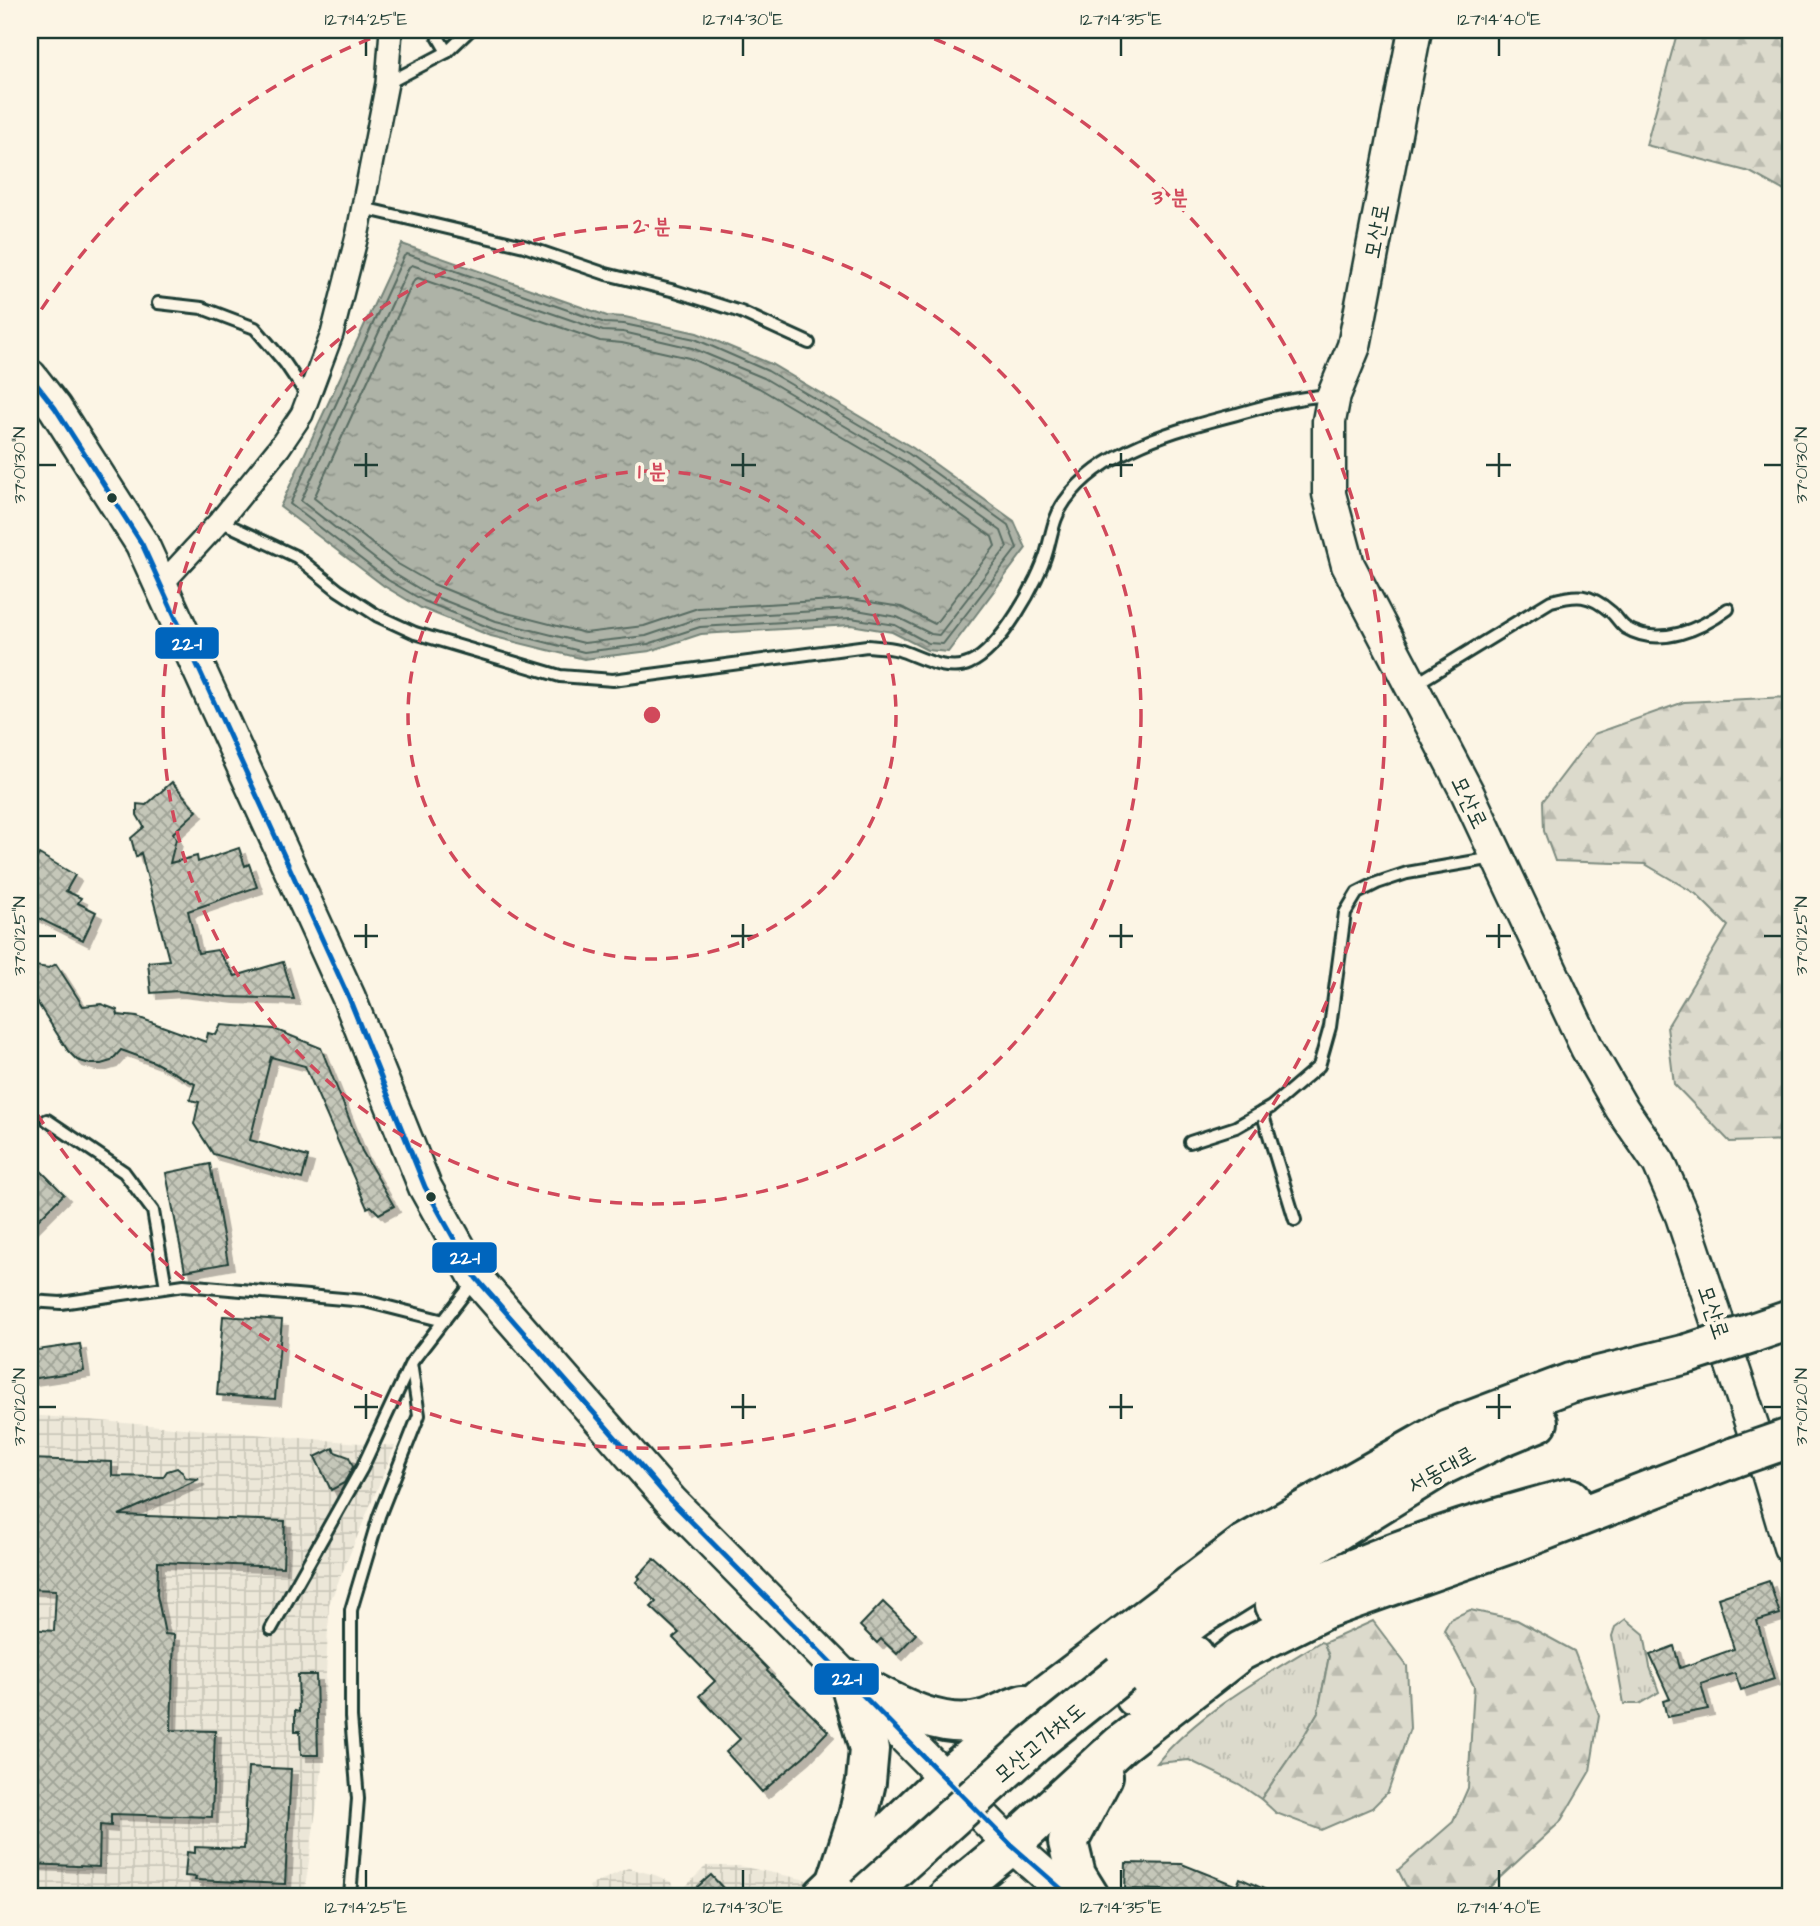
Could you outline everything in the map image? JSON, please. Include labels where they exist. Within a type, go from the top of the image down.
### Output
[{"type":"highway","name":"서동대로","points":[[1128,1685],[1208,1611],[1443,1465],[1501,1437],[1600,1397],[1687,1354],[1790,1320]]},
{"type":"highway","points":[[841,1892],[946,1778],[1042,1698],[1245,1544],[1448,1429],[1570,1383],[1687,1354]]},
{"type":"highway","points":[[949,1896],[1011,1845],[1120,1745],[1241,1651],[1325,1608],[1517,1541],[1790,1438]]},
{"type":"highway","points":[[1128,1685],[1322,1581],[1387,1555],[1512,1513],[1735,1457]]},
{"type":"highway","points":[[849,1680],[908,1709],[943,1721],[982,1720],[1042,1698]]},
{"type":"highway","points":[[841,1892],[859,1817],[869,1749],[849,1680]]},
{"type":"highway","name":"모산고가차도","points":[[841,1892],[1034,1744],[1128,1685]]},
{"type":"highway","name":"모산고가차도","points":[[903,1896],[1058,1758],[1128,1685]]},
{"type":"highway","points":[[1089,1896],[1076,1875],[1068,1842],[1120,1745]]},
{"type":"main road","name":"모산로","points":[[1415,30],[1353,346],[1334,395],[1329,421],[1329,494],[1348,565],[1467,792],[1587,1048],[1622,1109],[1659,1163],[1673,1195],[1765,1464],[1790,1547]]},
{"type":"main road","points":[[30,376],[55,408],[142,544],[349,998],[425,1187],[477,1278],[671,1501],[1011,1845],[1069,1896]]},
{"type":"street","points":[[161,585],[220,521],[279,448],[302,414],[332,334],[363,208],[387,83],[391,30]]},
{"type":"lane","points":[[436,30],[436,35],[447,52]]},
{"type":"lane","points":[[387,83],[447,52],[470,30]]},
{"type":"lane","points":[[363,208],[524,246],[606,274],[675,291],[741,312],[809,343]]},
{"type":"lane","points":[[158,303],[202,307],[255,328],[285,363],[308,397]]},
{"type":"lane","points":[[220,521],[297,557],[338,590],[378,616],[403,627],[560,676],[613,680],[867,646],[896,649],[944,666],[970,664],[995,644],[1019,609],[1039,574],[1052,527],[1065,501],[1088,475],[1174,430],[1301,397],[1334,395]]},
{"type":"lane","points":[[1411,687],[1551,601],[1575,595],[1595,599],[1626,628],[1650,635],[1680,635],[1707,624],[1728,609]]},
{"type":"lane","points":[[1190,1142],[1236,1127],[1262,1112],[1319,1066],[1330,1027],[1345,914],[1357,893],[1407,873],[1497,858]]},
{"type":"lane","points":[[1262,1112],[1295,1220]]},
{"type":"lane","points":[[47,1120],[124,1172],[153,1212],[166,1287]]},
{"type":"lane","points":[[271,1629],[362,1468],[411,1363],[477,1278]]},
{"type":"lane","points":[[30,1301],[61,1303],[184,1285],[365,1301],[444,1321]]},
{"type":"lane","points":[[350,1896],[359,1799],[351,1717],[351,1609],[379,1516],[419,1415],[411,1363]]},
{"type":"shaded area","points":[[30,1415],[395,1446],[329,1604],[322,1768],[304,1896],[30,1896]]},
{"type":"shaded area","points":[[706,1866],[739,1866],[812,1881],[807,1896],[676,1896]]},
{"type":"shaded area","points":[[628,1868],[671,1882],[676,1896],[593,1896],[589,1886]]},
{"type":"green space","points":[[1678,30],[1790,30],[1790,194],[1750,172],[1646,145]]},
{"type":"green space","points":[[1790,697],[1790,1140],[1730,1142],[1674,1084],[1667,1027],[1728,926],[1696,894],[1645,864],[1555,861],[1544,831],[1543,801],[1594,734],[1684,702]]},
{"type":"green space","points":[[1470,1610],[1517,1620],[1574,1651],[1599,1715],[1590,1771],[1560,1822],[1480,1896],[1416,1896],[1411,1895],[1398,1870],[1453,1822],[1468,1788],[1474,1686],[1444,1630],[1450,1619]]},
{"type":"green space","points":[[1626,1619],[1644,1634],[1650,1667],[1659,1692],[1639,1704],[1624,1704],[1612,1636],[1615,1627]]},
{"type":"green space","points":[[1373,1621],[1407,1666],[1410,1728],[1388,1792],[1372,1808],[1321,1830],[1276,1813],[1261,1799],[1318,1712],[1329,1656],[1324,1643]]},
{"type":"green space","points":[[1320,1642],[1324,1643],[1329,1656],[1318,1712],[1261,1799],[1239,1784],[1189,1760],[1157,1763],[1191,1728],[1211,1712]]},
{"type":"water","points":[[402,244],[607,316],[625,317],[697,333],[771,364],[913,448],[1014,521],[1026,548],[948,652],[927,650],[892,632],[851,625],[701,634],[650,651],[584,659],[491,636],[421,608],[384,586],[280,507]]},
{"type":"building","points":[[172,782],[197,811],[173,833],[176,839],[170,863],[197,856],[198,862],[239,848],[245,866],[249,864],[257,887],[188,911],[198,953],[217,950],[235,976],[283,962],[294,999],[228,997],[177,991],[151,993],[148,962],[169,960],[141,853],[136,857],[131,838],[144,827],[137,815],[137,804],[146,805]]},
{"type":"building","points":[[39,854],[75,875],[66,891],[81,898],[78,903],[96,912],[83,940],[30,914],[30,870]]},
{"type":"building","points":[[56,964],[83,1006],[101,1004],[117,1010],[118,1015],[137,1017],[206,1042],[208,1033],[216,1035],[221,1025],[274,1029],[321,1048],[362,1151],[394,1206],[379,1214],[371,1206],[367,1208],[305,1066],[271,1057],[250,1140],[308,1157],[302,1179],[213,1154],[194,1124],[199,1102],[190,1100],[195,1084],[154,1062],[121,1050],[111,1061],[101,1064],[77,1060],[68,1051],[30,991],[35,966],[49,968]]},
{"type":"building","points":[[30,1160],[64,1194],[30,1228]]},
{"type":"building","points":[[210,1164],[228,1263],[185,1271],[166,1173]]},
{"type":"building","points":[[223,1316],[282,1320],[275,1399],[217,1395]]},
{"type":"building","points":[[80,1344],[84,1371],[30,1379],[30,1351]]},
{"type":"building","points":[[333,1448],[335,1452],[349,1457],[353,1467],[344,1483],[331,1490],[315,1457]]},
{"type":"building","points":[[30,1459],[112,1462],[112,1476],[163,1477],[167,1471],[177,1468],[185,1478],[199,1479],[119,1515],[285,1521],[283,1567],[158,1562],[157,1595],[165,1634],[174,1635],[171,1730],[215,1731],[212,1817],[111,1814],[111,1826],[100,1825],[99,1867],[30,1864],[30,1629],[54,1631],[56,1590],[30,1589]]},
{"type":"building","points":[[654,1559],[706,1606],[828,1731],[762,1792],[726,1752],[740,1739],[699,1696],[715,1681],[673,1638],[679,1633],[651,1607],[656,1602],[636,1582],[640,1578],[638,1576]]},
{"type":"building","points":[[1769,1581],[1780,1614],[1757,1621],[1774,1679],[1741,1690],[1735,1673],[1701,1684],[1708,1709],[1667,1717],[1663,1701],[1670,1699],[1650,1655],[1674,1646],[1680,1668],[1734,1649],[1718,1598]]},
{"type":"building","points":[[883,1602],[916,1634],[897,1654],[881,1639],[877,1643],[860,1626]]},
{"type":"building","points":[[298,1675],[316,1675],[318,1755],[301,1755],[300,1731],[295,1731],[295,1711],[299,1712]]},
{"type":"building","points":[[248,1767],[291,1769],[285,1884],[195,1880],[196,1877],[185,1876],[187,1852],[195,1853],[195,1847],[244,1849]]},
{"type":"building","points":[[1126,1863],[1182,1864],[1237,1886],[1240,1878],[1279,1896],[1182,1896],[1165,1890],[1125,1889]]},
{"type":"building","points":[[711,1875],[730,1896],[687,1896]]},
{"type":"transit line","name":"22-1","points":[[30,376],[55,408],[142,544],[349,998],[425,1187],[476,1278],[671,1501],[1011,1845],[1069,1896]]}]
